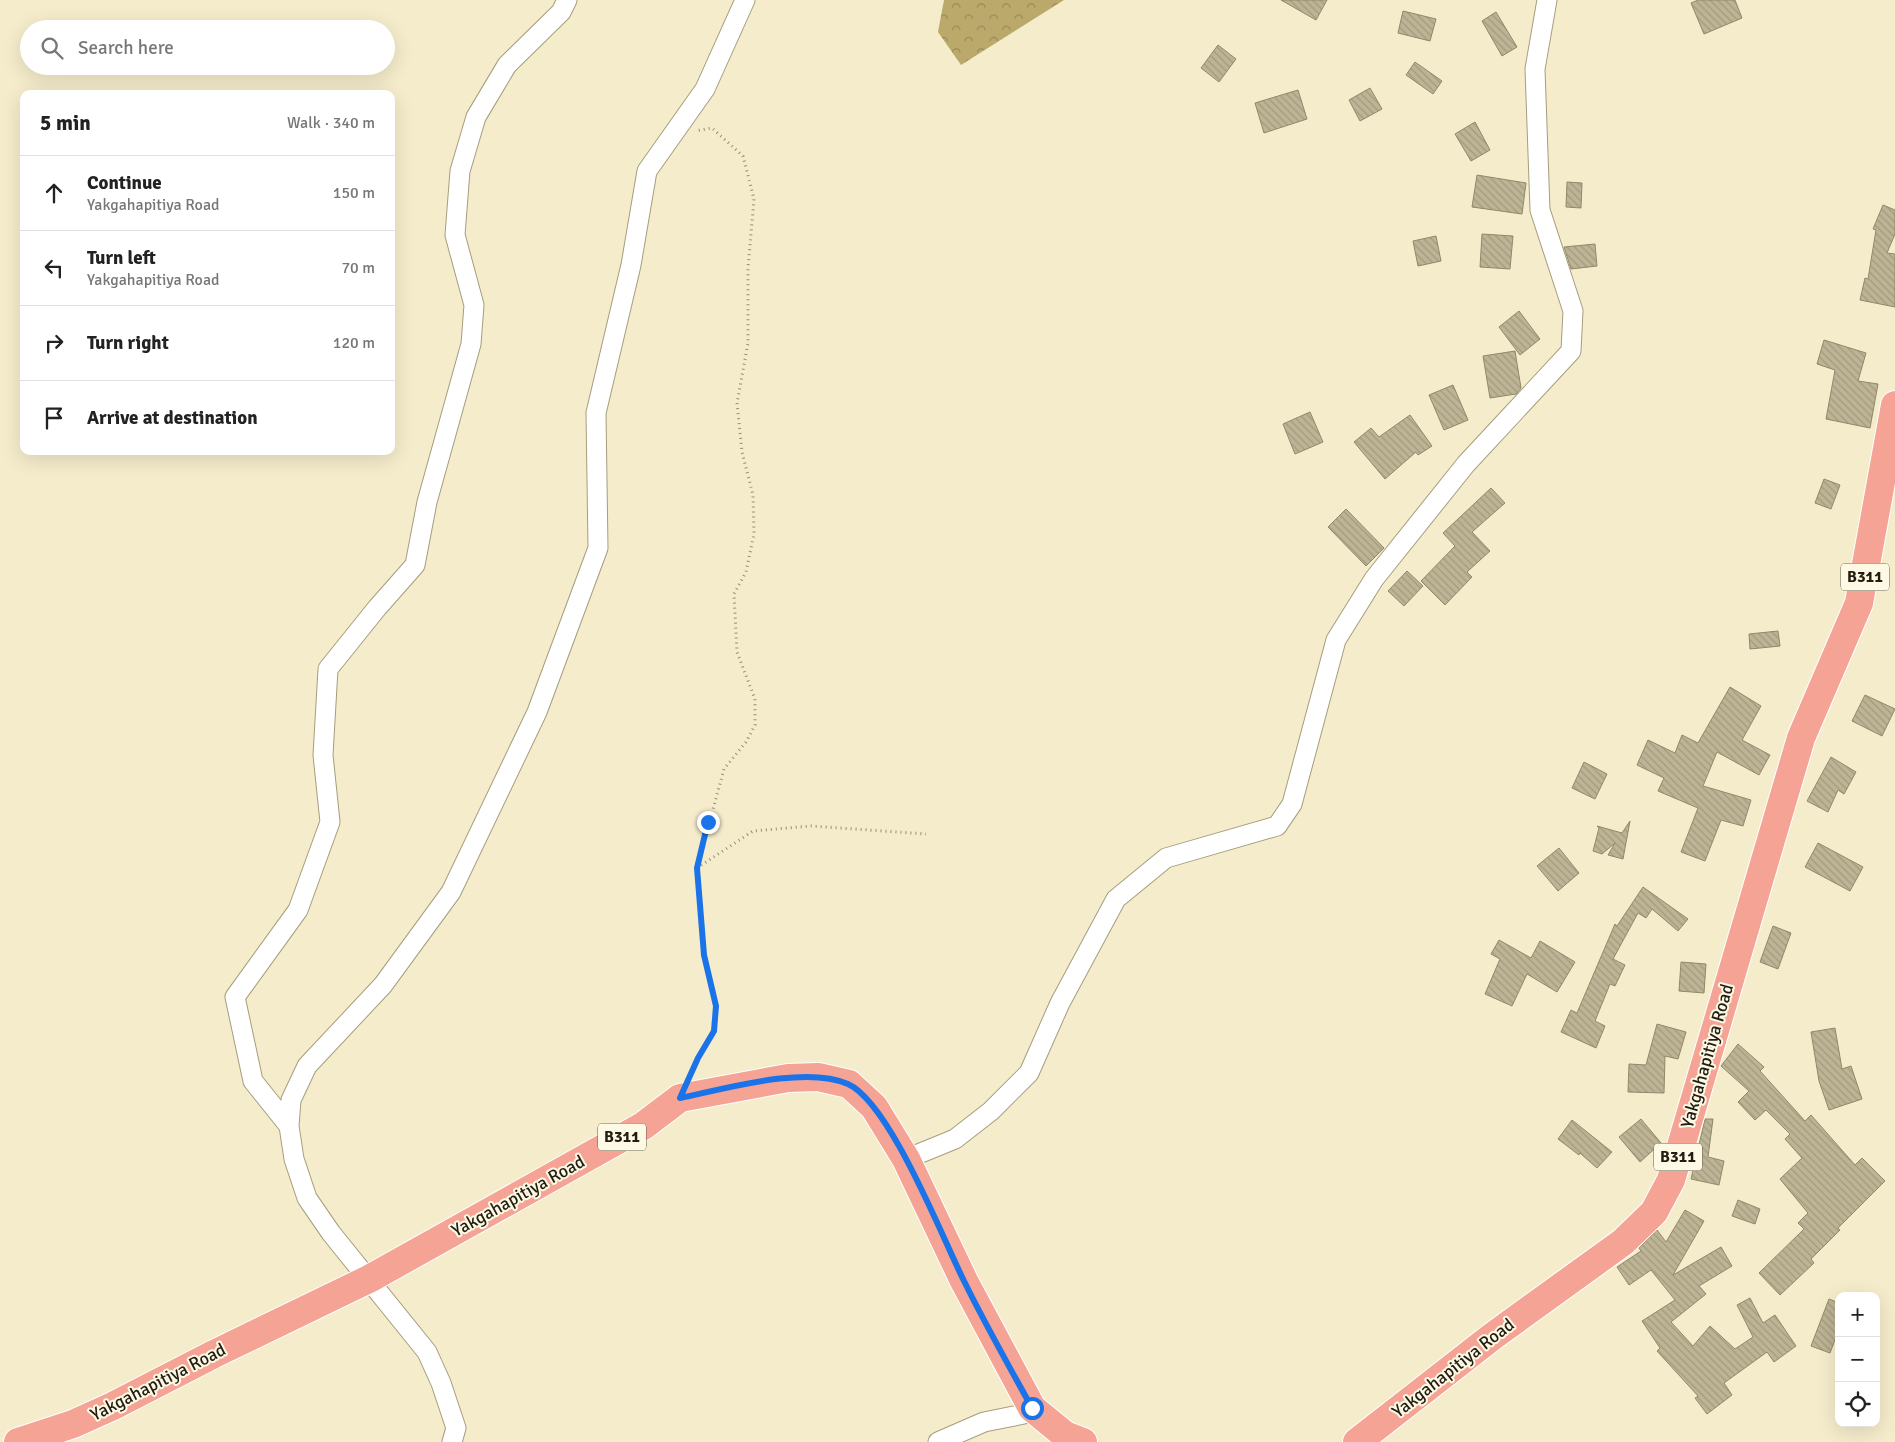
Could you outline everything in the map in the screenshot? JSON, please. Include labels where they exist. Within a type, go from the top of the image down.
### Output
[{"type":"main road","name":"Yakgahapitiya Road","points":[[1357,1442],[1493,1336],[1623,1242],[1654,1212],[1671,1180],[1801,738],[1859,603],[1895,405]]},
{"type":"main road","name":"Yakgahapitiya Road","points":[[18,1442],[73,1424],[113,1406],[214,1354],[369,1279],[643,1126],[680,1098],[788,1078],[818,1077],[848,1084],[874,1107],[906,1159],[964,1280],[1032,1408],[1065,1435],[1083,1442]]},
{"type":"street","points":[[288,1126],[253,1081],[235,997],[298,910],[330,822],[323,755],[328,669],[377,608],[415,565],[427,502],[471,344],[474,305],[455,235],[460,171],[476,118],[507,65],[561,12],[567,0]]},
{"type":"street","points":[[452,1442],[456,1428],[441,1383],[427,1352],[331,1233],[307,1198],[294,1159],[288,1126],[291,1100],[307,1066],[382,985],[451,892],[537,712],[598,548],[596,413],[631,265],[647,171],[705,89],[746,0]]},
{"type":"street","points":[[906,1159],[955,1139],[991,1111],[1030,1073],[1060,1003],[1116,899],[1166,858],[1277,826],[1292,804],[1336,640],[1374,579],[1466,464],[1571,352],[1573,311],[1540,210],[1535,69],[1547,0]]},
{"type":"street","points":[[938,1442],[984,1422],[1024,1414],[1032,1408]]},
{"type":"path","points":[[674,135],[712,128],[743,156],[754,199],[748,268],[748,343],[737,403],[742,452],[753,495],[754,534],[746,572],[734,594],[737,652],[755,699],[755,725],[746,742],[724,769],[697,868],[704,955],[713,989],[716,1014],[714,1031],[698,1058],[680,1098]]},
{"type":"path","points":[[697,868],[752,831],[811,826],[926,834]]},
{"type":"green space","points":[[944,0],[1064,0],[961,65],[938,32]]},
{"type":"building","points":[[1281,0],[1327,0],[1316,20]]},
{"type":"building","points":[[1698,0],[1735,0],[1742,18],[1704,34],[1691,3]]},
{"type":"building","points":[[1403,11],[1436,19],[1430,41],[1398,33]]},
{"type":"building","points":[[1496,12],[1517,47],[1502,56],[1482,21]]},
{"type":"building","points":[[1218,45],[1236,59],[1219,82],[1201,68]]},
{"type":"building","points":[[1415,62],[1442,81],[1433,94],[1406,75]]},
{"type":"building","points":[[1370,88],[1382,109],[1360,121],[1349,100]]},
{"type":"building","points":[[1298,90],[1307,119],[1264,133],[1255,103]]},
{"type":"building","points":[[1475,122],[1490,150],[1471,161],[1455,134]]},
{"type":"building","points":[[1477,175],[1526,183],[1522,214],[1472,207]]},
{"type":"building","points":[[1567,182],[1582,183],[1581,208],[1566,207]]},
{"type":"building","points":[[1883,205],[1895,210],[1895,234],[1887,253],[1895,254],[1895,307],[1860,300],[1865,278],[1868,279],[1876,230],[1873,229]]},
{"type":"building","points":[[1482,234],[1513,236],[1510,269],[1480,267]]},
{"type":"building","points":[[1436,236],[1441,261],[1418,266],[1413,241]]},
{"type":"building","points":[[1595,244],[1597,266],[1571,269],[1564,247]]},
{"type":"building","points":[[1519,311],[1540,339],[1520,355],[1499,327]]},
{"type":"building","points":[[1824,340],[1866,353],[1858,381],[1878,384],[1870,428],[1826,419],[1835,370],[1817,364]]},
{"type":"building","points":[[1515,351],[1521,388],[1516,394],[1490,398],[1483,356]]},
{"type":"building","points":[[1453,385],[1468,420],[1444,430],[1429,395]]},
{"type":"building","points":[[1310,412],[1323,442],[1295,454],[1283,424]]},
{"type":"building","points":[[1410,415],[1432,446],[1418,455],[1416,452],[1385,479],[1354,442],[1371,428],[1379,437]]},
{"type":"building","points":[[1824,479],[1840,485],[1831,509],[1815,503]]},
{"type":"building","points":[[1491,488],[1505,503],[1472,532],[1490,551],[1467,572],[1472,577],[1445,605],[1421,581],[1455,546],[1443,533]]},
{"type":"building","points":[[1346,509],[1384,548],[1366,566],[1328,527]]},
{"type":"building","points":[[1407,571],[1423,586],[1404,606],[1388,591]]},
{"type":"building","points":[[1778,631],[1780,646],[1750,649],[1749,634]]},
{"type":"building","points":[[1730,687],[1761,706],[1742,740],[1770,755],[1759,775],[1717,752],[1703,786],[1751,800],[1743,826],[1721,820],[1705,861],[1681,852],[1698,808],[1658,791],[1664,778],[1637,765],[1648,740],[1675,753],[1682,735],[1698,743]]},
{"type":"building","points":[[1865,695],[1895,709],[1882,736],[1852,721]]},
{"type":"building","points":[[1831,757],[1856,772],[1844,794],[1838,790],[1828,812],[1807,801]]},
{"type":"building","points":[[1584,762],[1607,774],[1595,799],[1572,788]]},
{"type":"building","points":[[1630,821],[1623,859],[1608,855],[1615,843],[1602,854],[1593,851],[1599,828],[1597,826],[1622,833]]},
{"type":"building","points":[[1818,843],[1863,867],[1850,891],[1805,867]]},
{"type":"building","points":[[1559,848],[1579,873],[1558,891],[1537,866]]},
{"type":"building","points":[[1643,887],[1688,919],[1678,931],[1652,909],[1646,918],[1638,913],[1613,959],[1625,965],[1615,986],[1610,984],[1595,1021],[1605,1026],[1596,1048],[1561,1032],[1571,1010],[1577,1013],[1615,924],[1617,926]]},
{"type":"building","points":[[1773,926],[1791,933],[1778,969],[1760,962]]},
{"type":"building","points":[[1499,940],[1531,958],[1540,941],[1575,962],[1557,992],[1527,974],[1512,1006],[1485,994],[1500,959],[1491,954]]},
{"type":"building","points":[[1681,962],[1706,964],[1704,993],[1679,991]]},
{"type":"building","points":[[1657,1024],[1686,1032],[1678,1059],[1665,1056],[1664,1093],[1628,1092],[1629,1064],[1646,1065]]},
{"type":"building","points":[[1835,1028],[1842,1069],[1851,1066],[1862,1099],[1829,1110],[1819,1081],[1811,1032]]},
{"type":"building","points":[[1738,1044],[1764,1067],[1760,1071],[1805,1121],[1811,1115],[1855,1165],[1862,1158],[1885,1181],[1838,1228],[1840,1230],[1811,1259],[1814,1263],[1780,1295],[1759,1273],[1804,1229],[1798,1223],[1808,1213],[1780,1179],[1802,1158],[1785,1139],[1790,1134],[1766,1110],[1755,1120],[1738,1102],[1749,1091],[1721,1066]]},
{"type":"building","points":[[1641,1119],[1661,1143],[1640,1162],[1619,1137]]},
{"type":"building","points":[[1705,1119],[1713,1119],[1708,1157],[1724,1161],[1719,1185],[1691,1179]]},
{"type":"building","points":[[1572,1120],[1612,1152],[1597,1168],[1580,1153],[1579,1155],[1558,1139]]},
{"type":"building","points":[[1738,1200],[1760,1209],[1755,1224],[1732,1216]]},
{"type":"building","points":[[1685,1210],[1704,1221],[1673,1275],[1721,1247],[1732,1266],[1699,1286],[1706,1294],[1671,1322],[1693,1346],[1710,1326],[1735,1349],[1753,1337],[1737,1305],[1750,1298],[1763,1323],[1775,1315],[1796,1346],[1774,1362],[1767,1352],[1724,1383],[1732,1395],[1707,1414],[1695,1398],[1698,1396],[1657,1351],[1660,1348],[1642,1321],[1675,1300],[1651,1270],[1629,1285],[1617,1267],[1641,1251],[1639,1248],[1657,1230],[1666,1242]]},
{"type":"building","points":[[1829,1299],[1835,1301],[1835,1340],[1830,1353],[1811,1346]]},
{"type":"route","points":[[708,822],[697,868],[701,899],[704,955],[716,1006],[714,1031],[698,1058],[680,1098],[788,1078],[818,1077],[848,1084],[874,1107],[906,1159],[964,1280],[1032,1408]]}]
